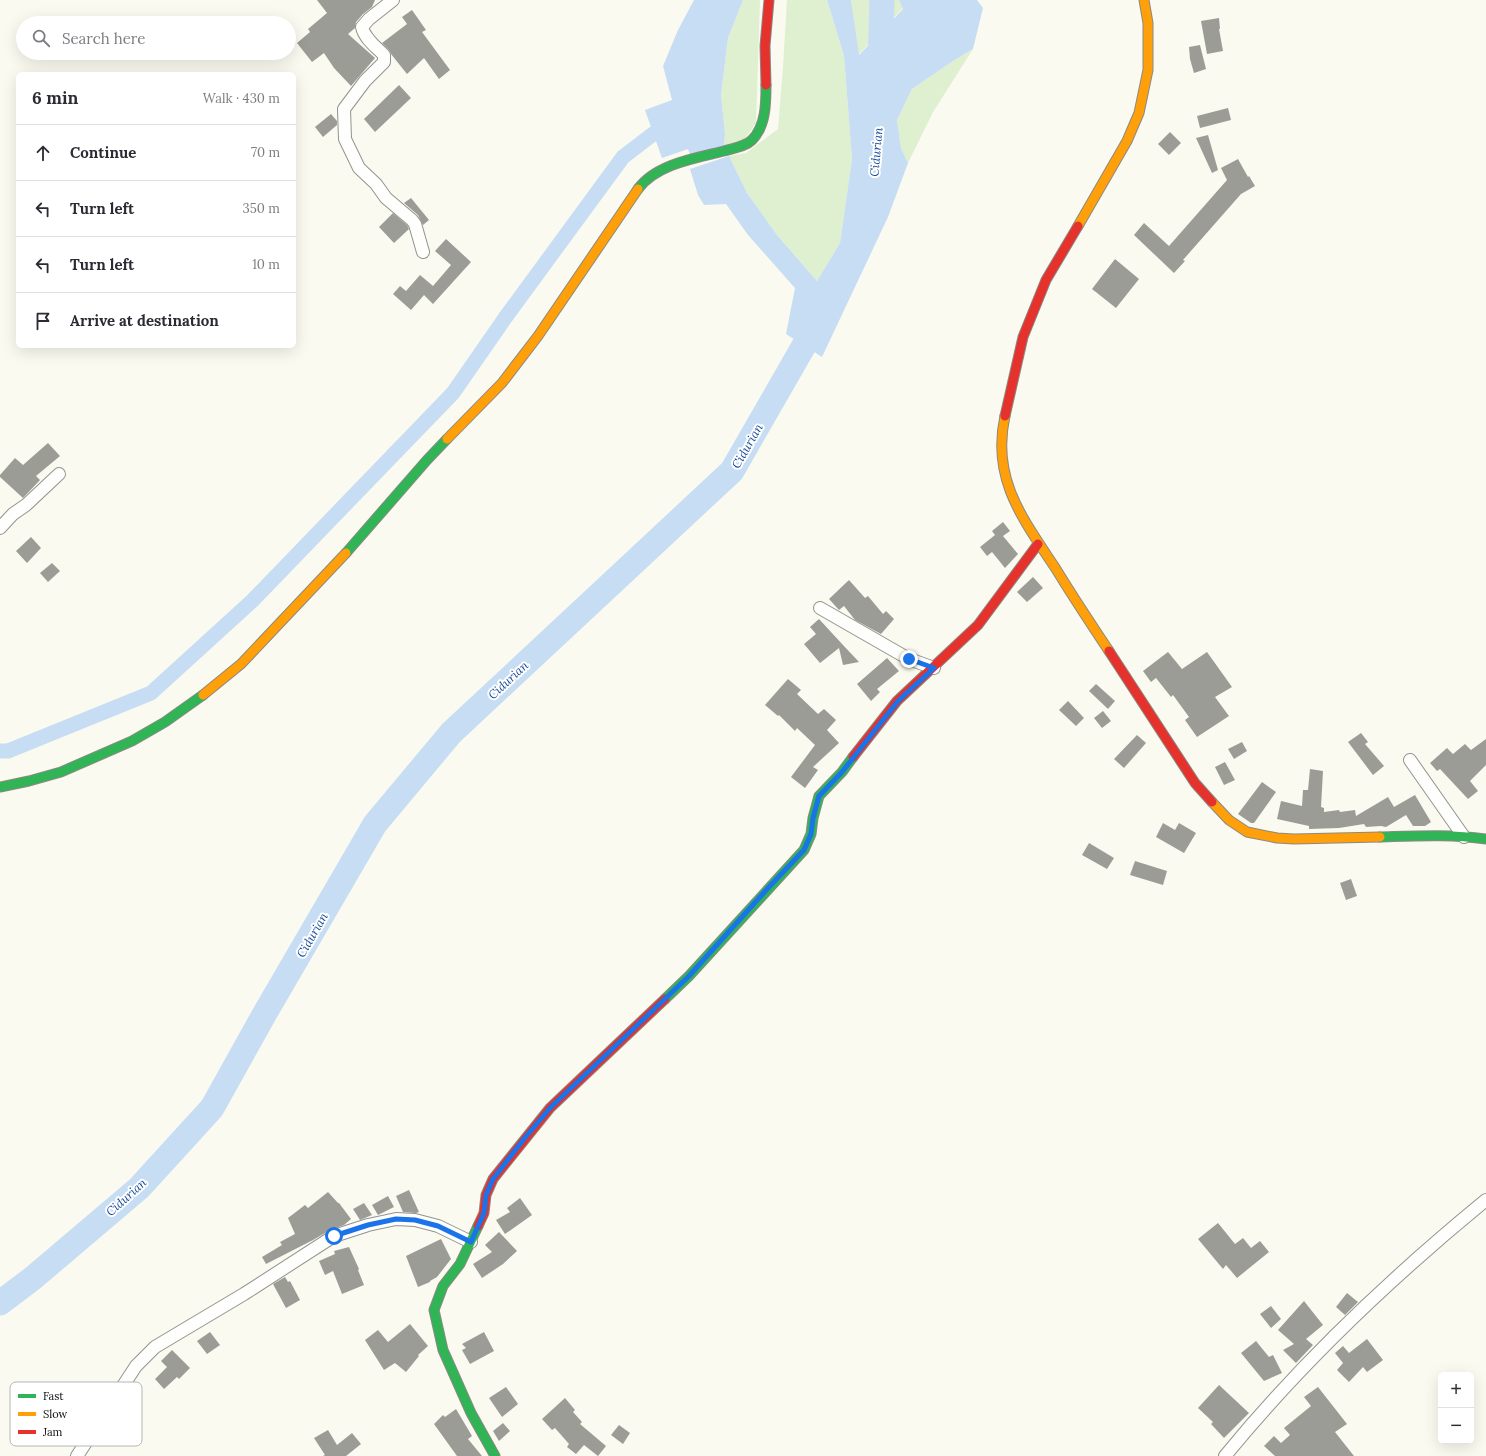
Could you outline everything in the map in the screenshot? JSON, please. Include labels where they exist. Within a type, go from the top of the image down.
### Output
[{"type":"street","points":[[393,0],[369,19],[362,28],[366,36],[384,55],[385,58],[384,62],[365,81],[344,109],[345,139],[359,168],[376,184],[386,198],[416,224],[423,252]]},
{"type":"street","points":[[0,787],[61,772],[132,741],[165,722],[200,698],[241,664],[346,552],[427,460],[502,383],[529,348],[644,182],[652,175],[676,164],[735,148],[746,144],[755,137],[766,106],[765,46],[769,0]]},
{"type":"street","points":[[1144,0],[1148,23],[1148,70],[1139,113],[1127,141],[1082,216],[1042,289],[1023,337],[1002,430],[1001,450],[1008,487],[1020,515],[1038,544],[1194,783],[1212,803],[1235,824],[1247,832],[1256,835],[1289,839],[1431,836],[1486,839]]},
{"type":"street","points":[[0,528],[13,514],[26,505],[59,474]]},
{"type":"street","points":[[495,1456],[471,1413],[443,1350],[434,1310],[443,1286],[460,1264],[471,1242],[484,1213],[486,1195],[493,1179],[550,1108],[689,976],[799,856],[804,850],[811,834],[813,818],[819,796],[842,772],[898,701],[978,625],[1020,566],[1038,544]]},
{"type":"street","points":[[820,608],[909,659],[934,668]]},
{"type":"street","points":[[1410,760],[1464,837]]},
{"type":"street","points":[[1225,1456],[1255,1419],[1342,1328],[1456,1225],[1486,1200]]},
{"type":"street","points":[[126,1382],[136,1366],[155,1347],[244,1294],[334,1236],[368,1225],[396,1219],[415,1220],[438,1226],[471,1242]]},
{"type":"street","points":[[77,1456],[84,1446]]},
{"type":"green space","points":[[743,0],[760,0],[756,123],[745,139],[724,148],[725,133],[721,95],[728,38]]},
{"type":"green space","points":[[787,0],[827,0],[844,56],[852,159],[840,243],[817,281],[777,235],[747,193],[729,156],[746,153],[778,129]]},
{"type":"green space","points":[[851,0],[899,0],[903,8],[858,55]]},
{"type":"green space","points":[[973,49],[933,112],[908,163],[901,148],[897,120],[912,89]]},
{"type":"water","points":[[694,0],[743,0],[728,38],[721,95],[725,133],[724,148],[691,157],[688,149],[662,158],[645,110],[672,100],[663,66],[678,30]]},
{"type":"water","points":[[827,0],[851,0],[859,55],[903,9],[899,0],[977,0],[983,8],[973,49],[912,89],[897,120],[901,148],[908,163],[888,217],[822,357],[786,334],[795,288],[748,235],[726,204],[704,205],[698,195],[690,169],[729,156],[747,193],[777,235],[817,281],[840,243],[852,159],[844,56]]},
{"type":"building","points":[[317,0],[375,0],[372,7],[363,14],[356,22],[355,28],[348,34],[375,58],[351,86],[334,68],[324,53],[312,62],[297,43],[310,32],[308,29],[327,13]]},
{"type":"building","points":[[412,10],[426,30],[422,32],[450,70],[439,79],[424,58],[407,74],[382,43],[407,24],[402,17]]},
{"type":"building","points":[[1219,18],[1219,29],[1223,51],[1207,54],[1201,21]]},
{"type":"building","points":[[1200,45],[1206,69],[1194,73],[1190,59],[1189,47]]},
{"type":"building","points":[[399,85],[411,98],[375,132],[364,119]]},
{"type":"building","points":[[1228,108],[1231,120],[1200,128],[1197,116]]},
{"type":"building","points":[[331,114],[337,121],[337,125],[323,137],[315,127]]},
{"type":"building","points":[[1170,132],[1181,143],[1169,155],[1158,144]]},
{"type":"building","points":[[1208,135],[1218,170],[1212,173],[1196,138]]},
{"type":"building","points":[[1238,159],[1255,186],[1241,194],[1183,260],[1185,261],[1174,273],[1134,235],[1144,223],[1169,246],[1227,180],[1221,168]]},
{"type":"building","points":[[411,198],[429,220],[423,225],[418,215],[404,203]]},
{"type":"building","points":[[393,213],[407,225],[409,229],[394,243],[379,227]]},
{"type":"building","points":[[446,239],[471,262],[433,304],[424,295],[411,310],[393,294],[400,286],[406,291],[420,275],[433,286],[451,265],[435,251]]},
{"type":"building","points":[[1115,259],[1139,279],[1116,308],[1092,289]]},
{"type":"building","points":[[48,443],[60,456],[36,476],[40,480],[23,498],[0,477],[0,475],[15,458],[23,465]]},
{"type":"building","points":[[1003,522],[1010,531],[1003,536],[1018,554],[1005,568],[992,552],[987,556],[980,547],[995,535],[992,531]]},
{"type":"building","points":[[31,537],[41,548],[27,563],[16,551]]},
{"type":"building","points":[[52,563],[60,571],[48,582],[40,573]]},
{"type":"building","points":[[1033,577],[1043,588],[1027,602],[1017,592]]},
{"type":"building","points":[[849,580],[865,598],[868,596],[883,614],[886,611],[894,619],[881,634],[855,620],[844,606],[839,610],[829,599]]},
{"type":"building","points":[[819,619],[859,662],[843,665],[839,648],[820,663],[804,644],[816,634],[810,627]]},
{"type":"building","points":[[1168,652],[1182,669],[1207,652],[1232,687],[1215,697],[1229,716],[1197,737],[1185,720],[1189,717],[1173,695],[1171,697],[1156,678],[1151,682],[1143,671]]},
{"type":"building","points":[[887,658],[899,671],[877,689],[880,692],[871,701],[857,684]]},
{"type":"building","points":[[788,679],[801,690],[797,694],[818,714],[824,709],[836,720],[827,730],[839,743],[813,767],[818,770],[805,788],[791,777],[815,745],[797,728],[795,731],[779,715],[778,716],[765,705]]},
{"type":"building","points":[[1096,684],[1115,701],[1108,709],[1089,691]]},
{"type":"building","points":[[1068,701],[1084,718],[1076,726],[1059,710]]},
{"type":"building","points":[[1103,711],[1111,721],[1102,728],[1094,718]]},
{"type":"building","points":[[1361,733],[1368,742],[1365,744],[1384,766],[1373,775],[1348,742]]},
{"type":"building","points":[[1137,735],[1146,743],[1124,768],[1114,759]]},
{"type":"building","points":[[1486,739],[1486,765],[1470,781],[1478,791],[1468,799],[1440,769],[1437,771],[1430,763],[1447,748],[1453,754],[1465,744],[1471,750]]},
{"type":"building","points":[[1242,742],[1247,751],[1234,759],[1228,749]]},
{"type":"building","points":[[1225,762],[1235,780],[1224,785],[1215,767]]},
{"type":"building","points":[[1310,769],[1323,771],[1321,807],[1324,808],[1324,812],[1355,810],[1356,816],[1388,797],[1394,807],[1415,795],[1431,822],[1425,826],[1413,826],[1406,815],[1386,827],[1366,827],[1364,824],[1339,828],[1309,829],[1309,826],[1277,819],[1281,801],[1302,806],[1303,790],[1308,790]]},
{"type":"building","points":[[1262,782],[1276,792],[1254,823],[1251,823],[1238,814]]},
{"type":"building","points":[[1163,823],[1175,830],[1179,823],[1196,833],[1184,853],[1156,837]]},
{"type":"building","points":[[1089,843],[1114,858],[1107,869],[1082,855]]},
{"type":"building","points":[[1135,861],[1167,871],[1163,885],[1130,875]]},
{"type":"building","points":[[1351,879],[1357,896],[1346,900],[1340,883]]},
{"type":"building","points":[[409,1190],[419,1212],[403,1212],[396,1196]]},
{"type":"building","points":[[328,1192],[339,1203],[351,1219],[344,1225],[330,1230],[266,1264],[262,1257],[282,1245],[280,1242],[295,1234],[288,1218],[305,1205],[308,1208]]},
{"type":"building","points":[[388,1196],[394,1207],[378,1215],[372,1205]]},
{"type":"building","points":[[520,1198],[532,1215],[505,1234],[496,1220],[510,1212],[507,1208]]},
{"type":"building","points":[[364,1203],[372,1215],[360,1220],[353,1209]]},
{"type":"building","points":[[1218,1223],[1235,1244],[1243,1238],[1251,1248],[1260,1241],[1269,1252],[1237,1278],[1226,1265],[1223,1269],[1198,1239]]},
{"type":"building","points":[[499,1232],[517,1251],[503,1264],[482,1278],[473,1264],[492,1252],[485,1245]]},
{"type":"building","points":[[441,1239],[451,1259],[437,1277],[418,1287],[406,1256]]},
{"type":"building","points":[[349,1247],[359,1269],[358,1270],[364,1285],[342,1294],[333,1271],[325,1275],[319,1261],[335,1254],[334,1251]]},
{"type":"building","points":[[285,1277],[288,1282],[290,1281],[300,1300],[286,1308],[273,1284]]},
{"type":"building","points":[[1347,1293],[1358,1302],[1345,1315],[1336,1307]]},
{"type":"building","points":[[1304,1301],[1323,1325],[1306,1339],[1313,1345],[1296,1363],[1283,1350],[1294,1344],[1278,1330]]},
{"type":"building","points":[[1271,1306],[1281,1319],[1271,1328],[1260,1314]]},
{"type":"building","points":[[410,1324],[428,1346],[418,1355],[419,1356],[406,1372],[395,1363],[384,1370],[365,1340],[378,1330],[388,1342]]},
{"type":"building","points":[[210,1332],[220,1345],[207,1354],[197,1341]]},
{"type":"building","points":[[484,1332],[494,1351],[470,1364],[462,1350],[466,1348],[462,1344]]},
{"type":"building","points":[[1367,1339],[1383,1360],[1367,1372],[1363,1367],[1349,1382],[1337,1370],[1343,1363],[1335,1353],[1343,1346],[1349,1353]]},
{"type":"building","points":[[1256,1341],[1269,1357],[1273,1355],[1282,1373],[1264,1381],[1241,1353]]},
{"type":"building","points":[[172,1350],[190,1368],[179,1379],[177,1377],[164,1389],[155,1379],[167,1367],[161,1361]]},
{"type":"building","points":[[1219,1385],[1249,1413],[1224,1438],[1211,1424],[1213,1422],[1198,1408]]},
{"type":"building","points":[[506,1387],[518,1404],[502,1417],[489,1398]]},
{"type":"building","points":[[1318,1387],[1347,1424],[1335,1432],[1354,1456],[1275,1456],[1264,1446],[1274,1436],[1281,1443],[1290,1435],[1284,1428],[1311,1406],[1304,1397]]},
{"type":"building","points":[[565,1398],[575,1410],[573,1412],[582,1422],[580,1424],[606,1446],[598,1456],[584,1445],[576,1454],[567,1447],[569,1444],[555,1428],[552,1430],[542,1419]]},
{"type":"building","points":[[456,1409],[472,1436],[468,1439],[482,1456],[457,1456],[434,1424],[443,1415],[445,1417]]},
{"type":"building","points":[[503,1423],[510,1431],[499,1441],[493,1431]]},
{"type":"building","points":[[619,1425],[630,1433],[623,1444],[611,1435]]},
{"type":"building","points":[[328,1430],[337,1445],[352,1433],[361,1444],[346,1456],[323,1456],[325,1455],[314,1438]]},
{"type":"waterway","name":"Cidurian","points":[[880,65],[882,0]]},
{"type":"waterway","points":[[0,751],[8,751],[151,693],[252,601],[453,393],[505,318],[623,157],[653,134],[672,128]]},
{"type":"waterway","name":"Cidurian","points":[[0,1303],[33,1278],[139,1188],[212,1108],[265,1013],[375,824],[451,733],[732,471],[821,316]]},
{"type":"traffic: fast","points":[[638,189],[646,180],[677,163],[739,147],[752,140],[757,134],[763,121],[766,85]]},
{"type":"traffic: fast","points":[[346,553],[447,439]]},
{"type":"traffic: fast","points":[[0,787],[61,772],[132,741],[165,722],[203,695]]},
{"type":"traffic: fast","points":[[665,999],[689,976],[804,850],[811,834],[813,818],[819,796],[842,772],[853,757]]},
{"type":"traffic: fast","points":[[1380,837],[1446,836],[1486,839]]},
{"type":"traffic: fast","points":[[478,1226],[460,1264],[443,1286],[434,1310],[443,1350],[471,1413],[495,1456]]},
{"type":"traffic: slow","points":[[1078,226],[1127,141],[1139,113],[1148,70],[1148,23],[1144,0]]},
{"type":"traffic: slow","points":[[447,439],[502,383],[538,336],[638,189]]},
{"type":"traffic: slow","points":[[1005,416],[1002,439],[1002,459],[1006,479],[1013,497],[1032,533],[1109,651]]},
{"type":"traffic: slow","points":[[203,695],[241,664],[346,553]]},
{"type":"traffic: slow","points":[[1212,802],[1229,820],[1247,832],[1277,838],[1294,839],[1380,837]]},
{"type":"traffic: jam","points":[[766,85],[765,46],[769,0]]},
{"type":"traffic: jam","points":[[1005,416],[1023,337],[1046,280],[1078,226]]},
{"type":"traffic: jam","points":[[853,757],[897,701],[978,625],[1038,544]]},
{"type":"traffic: jam","points":[[1109,651],[1195,783],[1212,802]]},
{"type":"traffic: jam","points":[[478,1226],[484,1213],[486,1195],[493,1179],[550,1108],[665,999]]},
{"type":"route","points":[[334,1236],[368,1225],[396,1219],[415,1220],[438,1226],[471,1242],[484,1213],[486,1195],[493,1179],[550,1108],[689,976],[804,850],[811,834],[813,818],[819,796],[842,772],[898,701],[934,668],[909,659]]}]
